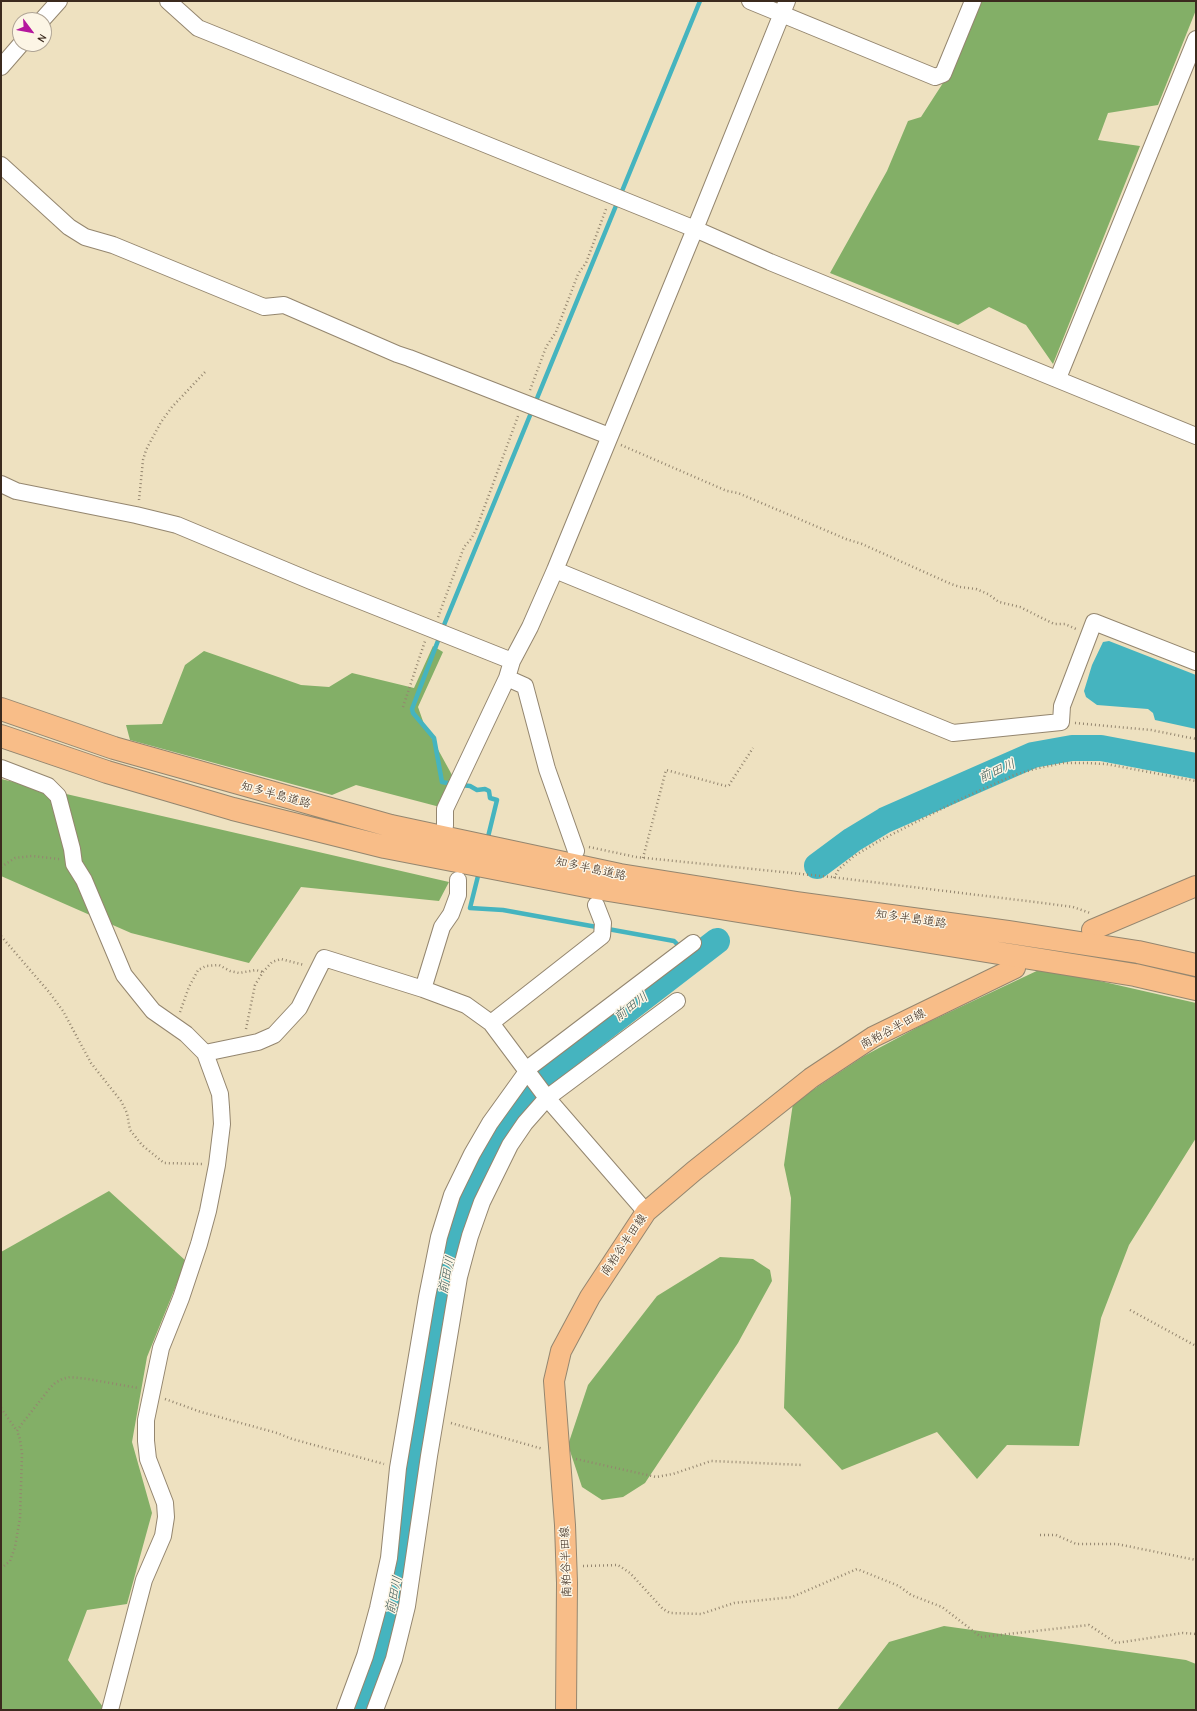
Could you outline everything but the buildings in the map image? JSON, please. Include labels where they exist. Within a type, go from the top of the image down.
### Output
[{"type":"highway","name":"知多半島道路","points":[[1,709],[114,748],[398,828],[620,875],[797,903],[1008,932],[1138,952],[1196,965]]},
{"type":"highway","name":"知多半島道路","points":[[1,736],[107,772],[225,807],[385,847],[596,888],[1127,974],[1196,989]]},
{"type":"main road","points":[[1099,927],[1196,886]]},
{"type":"main road","name":"南粕谷半田線","points":[[566,1710],[567,1567],[554,1381],[560,1351],[590,1297],[646,1212],[694,1171],[812,1078],[873,1037],[1015,968]]},
{"type":"street","points":[[49,12],[59,1]]},
{"type":"street","points":[[168,1],[198,28],[695,229],[770,262],[1058,378],[1196,436]]},
{"type":"street","points":[[750,1],[784,7],[935,77],[943,74],[974,1]]},
{"type":"street","points":[[445,826],[445,809],[507,678],[512,661],[530,627],[555,570],[695,229],[784,7]]},
{"type":"street","points":[[1058,378],[1196,39]]},
{"type":"street","points":[[1,66],[14,52]]},
{"type":"street","points":[[1,165],[69,227],[85,237],[113,245],[264,307],[284,305],[397,354],[608,438]]},
{"type":"street","points":[[1,484],[16,491],[136,514],[177,525],[311,581],[512,661]]},
{"type":"street","points":[[555,570],[953,733],[1061,722],[1062,706],[1094,622],[1196,662]]},
{"type":"street","points":[[507,678],[525,686],[548,769],[575,847]]},
{"type":"street","points":[[1,768],[48,786],[58,796],[72,849],[74,864],[84,880],[124,975],[153,1011],[186,1034],[205,1053],[220,1094],[222,1124],[217,1165],[199,1244],[181,1298],[161,1348],[146,1420],[148,1458],[165,1503],[166,1517],[163,1536],[144,1580],[110,1710]]},
{"type":"street","points":[[423,989],[442,928],[451,914],[458,895],[458,880]]},
{"type":"street","points":[[491,1023],[602,936],[603,923],[596,905]]},
{"type":"street","points":[[345,1710],[365,1656],[378,1608],[389,1558],[398,1468],[438,1237],[452,1195],[472,1154],[490,1123],[531,1066],[693,943]]},
{"type":"street","points":[[205,1053],[258,1042],[274,1035],[299,1008],[324,958],[423,989],[466,1005],[491,1023],[547,1098],[646,1212]]},
{"type":"street","points":[[375,1710],[394,1659],[407,1606],[430,1448],[459,1277],[470,1236],[482,1202],[498,1168],[525,1123],[547,1098],[677,1001]]},
{"type":"path","points":[[136,514],[143,460],[146,450],[161,422],[172,407],[205,372]]},
{"type":"path","points":[[608,438],[727,491],[738,493],[846,539],[862,544],[960,587],[976,589],[988,594],[999,602],[1020,607],[1054,624],[1065,624],[1089,637]]},
{"type":"path","points":[[403,707],[429,627]]},
{"type":"path","points":[[1061,722],[1151,730],[1196,739]]},
{"type":"path","points":[[643,858],[666,770],[726,786],[729,785],[753,748]]},
{"type":"path","points":[[834,878],[838,869],[854,856],[879,842],[963,798],[1012,776],[1034,769],[1063,763],[1092,763],[1196,781]]},
{"type":"path","points":[[575,847],[643,858],[834,878],[1073,907],[1089,912],[1099,927]]},
{"type":"path","points":[[1,867],[15,858],[32,856],[54,858],[74,864]]},
{"type":"path","points":[[1,936],[49,992],[63,1011],[91,1062],[120,1102],[126,1113],[130,1130],[142,1145],[164,1163],[217,1165]]},
{"type":"path","points":[[245,1032],[248,1025],[255,985],[263,972],[272,962],[281,959],[307,966],[320,964]]},
{"type":"path","points":[[174,1026],[198,970],[206,966],[219,965],[230,971],[239,973],[256,970],[263,972]]},
{"type":"path","points":[[1130,1310],[1196,1346]]},
{"type":"path","points":[[1,1408],[17,1431]]},
{"type":"path","points":[[451,1423],[581,1460],[656,1476],[673,1474],[711,1461],[803,1465]]},
{"type":"path","points":[[1040,1535],[1056,1535],[1076,1544],[1117,1544],[1196,1560]]},
{"type":"path","points":[[567,1567],[618,1565],[630,1573],[663,1609],[670,1613],[701,1614],[734,1603],[792,1597],[857,1570],[899,1586],[911,1594],[942,1607],[981,1637],[1089,1625],[1116,1643],[1183,1633],[1196,1634]]},
{"type":"green space","points":[[981,1],[1196,1],[1196,10],[1158,105],[1108,113],[1098,140],[1140,146],[1053,364],[1026,325],[989,307],[958,325],[830,273],[887,171],[908,121],[921,117],[954,66]]},
{"type":"green space","points":[[433,646],[443,652],[418,707],[424,724],[452,775],[440,807],[356,785],[332,795],[130,740],[126,725],[162,724],[185,665],[204,651],[301,685],[329,687],[352,673],[414,688]]},
{"type":"green space","points":[[1,779],[449,882],[439,901],[301,887],[249,963],[131,933],[1,876]]},
{"type":"green space","points":[[1043,968],[1196,1003],[1196,1138],[1129,1245],[1101,1318],[1079,1446],[1007,1445],[977,1479],[937,1432],[842,1470],[784,1408],[791,1198],[784,1165],[793,1103],[864,1056],[920,1026]]},
{"type":"green space","points":[[109,1191],[186,1261],[147,1357],[132,1442],[152,1513],[127,1604],[87,1610],[68,1660],[103,1707],[101,1710],[1,1710],[1,1252]]},
{"type":"green space","points":[[720,1257],[753,1259],[770,1270],[772,1281],[738,1343],[645,1483],[623,1497],[602,1500],[582,1487],[568,1445],[588,1385],[657,1296]]},
{"type":"green space","points":[[944,1626],[1186,1660],[1196,1664],[1196,1710],[837,1710],[889,1642]]},
{"type":"water","points":[[1109,641],[1196,675],[1196,729],[1155,720],[1153,713],[1148,709],[1097,705],[1086,697],[1084,691],[1092,665],[1103,642]]},
{"type":"waterway","points":[[453,784],[442,782],[434,738],[413,713],[412,709],[444,625],[700,1]]},
{"type":"waterway","name":"前田川","points":[[817,866],[852,840],[885,820],[1033,755],[1072,748],[1101,748],[1196,766]]},
{"type":"waterway","points":[[461,785],[470,786],[477,790],[485,789],[489,791],[490,798],[497,800],[487,841]]},
{"type":"waterway","points":[[479,872],[470,908],[503,910],[674,941],[679,946]]},
{"type":"waterway","name":"前田川","points":[[361,1710],[384,1642],[394,1604],[405,1541],[411,1487],[447,1267],[456,1230],[469,1194],[505,1127],[532,1090],[561,1061],[717,941]]}]
